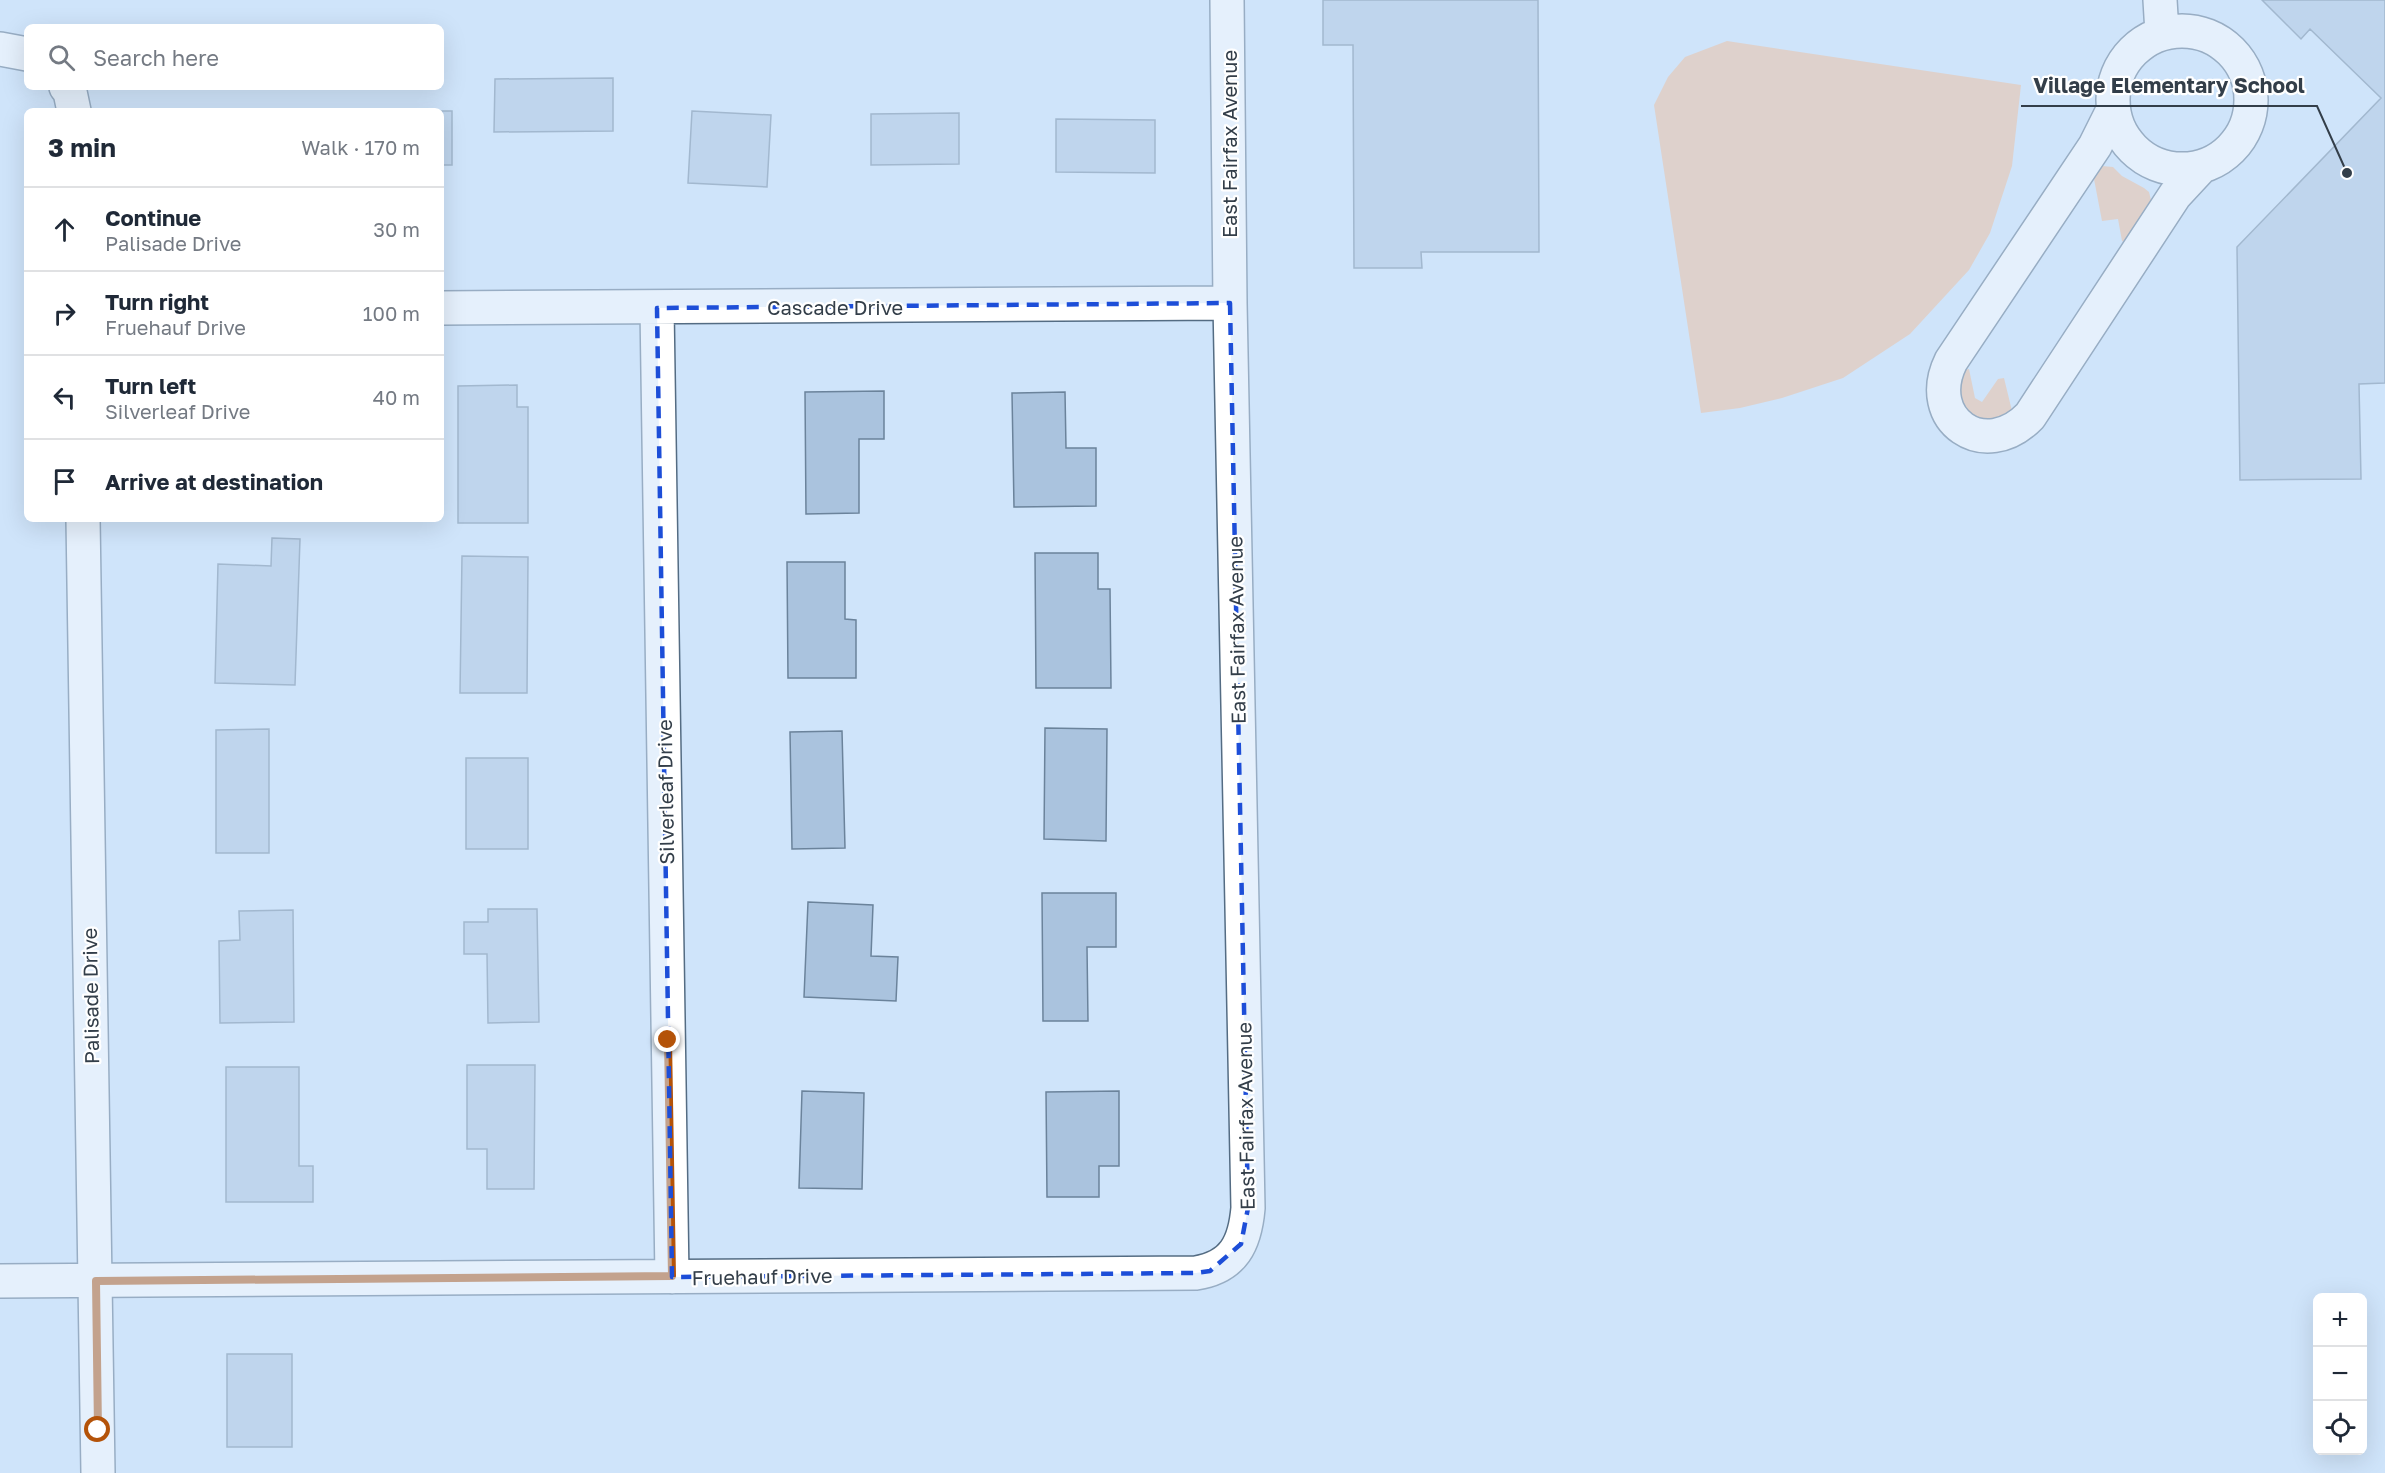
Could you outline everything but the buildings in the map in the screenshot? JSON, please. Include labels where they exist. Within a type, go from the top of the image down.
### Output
[{"type":"street","name":"East Fairfax Avenue","points":[[1227,0],[1230,303],[1248,1208],[1246,1228],[1241,1244],[1232,1255]]},
{"type":"street","points":[[2160,0],[2162,33]]},
{"type":"street","points":[[2186,31],[2210,37],[2228,48],[2243,68],[2251,90],[2250,116],[2240,138],[2224,156],[2201,167],[2177,170],[2154,164],[2136,152],[2121,133],[2113,110],[2114,86],[2124,63],[2140,45],[2162,33],[2186,31]]},
{"type":"street","points":[[0,49],[24,53]]},
{"type":"street","points":[[68,90],[73,108]]},
{"type":"street","points":[[2113,110],[2095,146],[1951,361],[1944,376],[1942,393],[1947,409],[1956,423],[1970,433],[1988,437],[2005,435],[2019,427],[2030,416],[2175,195],[2201,167]]},
{"type":"street","name":"Cascade Drive","points":[[444,308],[1230,303]]},
{"type":"street","name":"Silverleaf Drive","points":[[657,308],[672,1276]]},
{"type":"street","name":"Palisade Drive","points":[[83,522],[98,1473]]},
{"type":"street","name":"Fruehauf Drive","points":[[0,1281],[1196,1273],[1210,1270],[1232,1255]]},
{"type":"highlighted area","points":[[1230,303],[1248,1208],[1241,1244],[1210,1271],[1196,1273],[672,1277],[657,308]]},
{"type":"shaded area","points":[[1727,41],[2021,85],[2012,166],[1990,233],[1969,270],[1910,334],[1843,378],[1782,398],[1740,408],[1701,413],[1654,105],[1668,77],[1685,57]]},
{"type":"shaded area","points":[[2102,166],[2113,167],[2122,176],[2149,192],[2152,204],[2125,243],[2122,241],[2118,219],[2102,221],[2094,173]]},
{"type":"shaded area","points":[[1969,369],[1975,398],[1982,402],[1998,379],[2004,378],[2012,411],[1998,424],[1968,415],[1957,391],[1964,370]]},
{"type":"place","name":"Village Elementary School","points":[[2347,173]]},
{"type":"route","points":[[98,1430],[96,1281],[672,1276],[668,1040]]}]
